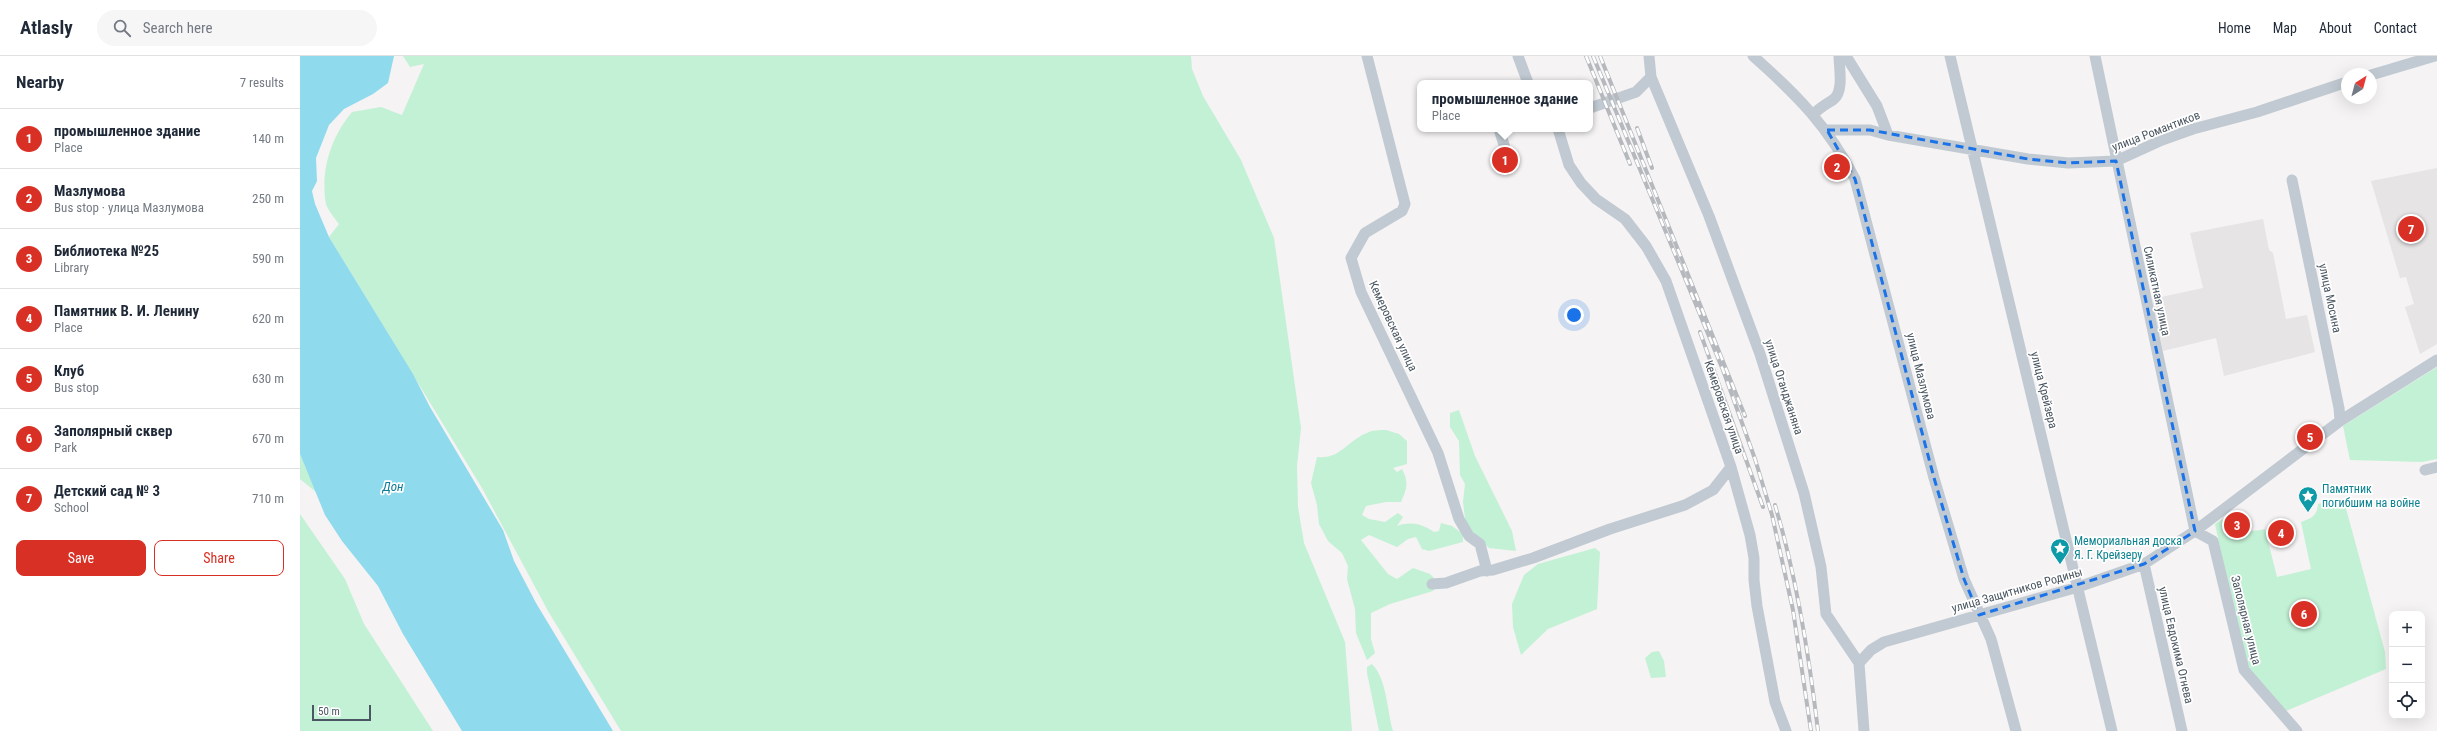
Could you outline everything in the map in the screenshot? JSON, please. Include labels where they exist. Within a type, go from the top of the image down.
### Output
[{"type":"street","name":"Кемеровская улица","points":[[1366,56],[1405,204],[1402,212],[1366,232],[1351,258],[1361,292],[1438,453],[1459,519],[1469,536],[1480,544],[1487,571]]},
{"type":"street","points":[[1518,56],[1527,80]]},
{"type":"street","name":"улица Оганджаняна","points":[[1649,56],[1651,77],[1709,216],[1760,354],[1804,493],[1821,567],[1826,614],[1849,645],[1859,664],[1864,731]]},
{"type":"street","name":"улица Мазлумова","points":[[1753,56],[1814,114],[1827,130],[1855,179],[1934,478],[1964,579],[1991,639],[2016,731]]},
{"type":"street","points":[[1814,114],[1823,104],[1834,99],[1840,91],[1839,56]]},
{"type":"street","points":[[1846,56],[1877,106],[1888,135]]},
{"type":"street","name":"улица Крейзера","points":[[1950,56],[2112,731]]},
{"type":"street","name":"Силикатная улица","points":[[2095,56],[2195,532]]},
{"type":"street","points":[[2377,73],[2435,56]]},
{"type":"street","points":[[1593,107],[1636,92],[1651,77]]},
{"type":"street","name":"улица Романтиков","points":[[1827,130],[1870,130],[1888,135],[2028,159],[2068,163],[2116,161],[2162,140],[2193,129],[2257,112],[2341,84]]},
{"type":"street","points":[[1500,132],[1506,152]]},
{"type":"street","name":"Кемеровская улица","points":[[1559,132],[1569,165],[1581,183],[1596,199],[1625,219],[1646,246],[1666,281],[1732,467],[1750,535],[1754,558],[1754,580],[1757,606],[1775,702],[1786,731]]},
{"type":"street","name":"улица Мосина","points":[[2292,180],[2339,408],[2340,421]]},
{"type":"street","name":"улица Защитников Родины","points":[[1859,664],[1871,650],[1884,642],[2078,587],[2144,564],[2195,532],[2340,421],[2437,360]]},
{"type":"street","points":[[1432,584],[1533,558],[1610,529],[1686,505],[1712,490],[1732,467]]},
{"type":"street","points":[[2425,470],[2437,467]]},
{"type":"street","name":"Заполярная улица","points":[[2195,532],[2213,541],[2244,670],[2297,731]]},
{"type":"street","name":"улица Евдокима Огнева","points":[[2144,564],[2182,731]]},
{"type":"highlighted area","points":[[1827,130],[1870,130],[2028,159],[2068,163],[2116,161],[2195,531],[2144,564],[1979,615],[1964,579],[1934,478],[1855,179]]},
{"type":"shaded area","points":[[2437,168],[2437,344],[2420,354],[2405,307],[2414,304],[2406,277],[2400,278],[2371,181]]},
{"type":"shaded area","points":[[2263,219],[2269,250],[2273,253],[2286,319],[2307,315],[2315,352],[2224,376],[2216,338],[2163,351],[2152,299],[2203,288],[2190,233]]},
{"type":"green space","points":[[403,56],[1191,56],[1192,69],[1203,96],[1241,160],[1274,238],[1301,428],[1297,466],[1298,507],[1304,543],[1345,642],[1352,731],[621,731],[548,611],[482,488],[329,237],[339,224],[326,204],[325,192],[326,167],[333,143],[338,132],[352,112],[381,107],[402,115],[424,64],[410,67]]},
{"type":"green space","points":[[2437,367],[2437,459],[2422,462],[2350,460],[2343,426]]},
{"type":"green space","points":[[1459,410],[1475,456],[1512,531],[1516,551],[1489,548],[1466,526],[1463,502],[1465,484],[1460,475],[1459,441],[1450,427],[1450,413]]},
{"type":"green space","points":[[1376,430],[1386,430],[1399,434],[1407,441],[1407,464],[1393,468],[1397,472],[1402,469],[1406,478],[1405,493],[1401,502],[1386,502],[1366,506],[1362,515],[1369,519],[1385,522],[1398,513],[1403,517],[1397,526],[1402,524],[1417,524],[1434,532],[1439,531],[1441,523],[1452,526],[1463,534],[1463,542],[1429,551],[1422,549],[1416,537],[1408,539],[1397,547],[1369,535],[1361,540],[1388,574],[1397,579],[1413,568],[1430,574],[1439,583],[1433,591],[1390,604],[1371,613],[1371,639],[1375,653],[1367,660],[1356,633],[1355,609],[1347,579],[1348,566],[1342,553],[1328,541],[1319,524],[1317,505],[1311,483],[1317,457],[1332,456],[1344,449],[1360,436]]},
{"type":"green space","points":[[300,454],[316,492],[300,479]]},
{"type":"green space","points":[[2340,498],[2344,501],[2385,652],[2386,669],[2286,711],[2245,667],[2215,524],[2227,516],[2231,533],[2265,529],[2277,577],[2311,569],[2301,522],[2315,514],[2318,504]]},
{"type":"green space","points":[[300,514],[345,579],[364,624],[433,731],[300,731]]},
{"type":"green space","points":[[1595,548],[1600,552],[1597,609],[1548,629],[1521,655],[1513,627],[1512,604],[1524,575],[1538,564]]},
{"type":"green space","points":[[1659,651],[1664,661],[1666,677],[1651,678],[1645,658],[1652,652]]},
{"type":"green space","points":[[1372,664],[1377,670],[1384,687],[1393,731],[1379,731],[1367,673],[1367,667]]},
{"type":"water","name":"Дон","points":[[300,56],[394,56],[388,83],[373,94],[344,109],[329,125],[316,158],[317,181],[312,191],[315,204],[329,237],[413,374],[430,407],[503,530],[514,561],[536,603],[613,731],[462,731],[403,634],[378,586],[342,541],[325,515],[300,454]]},
{"type":"railway","points":[[1586,56],[1630,164]]},
{"type":"railway","points":[[1593,56],[1723,370],[1755,459],[1772,515],[1793,610],[1811,731]]},
{"type":"railway","points":[[1600,56],[1745,416]]},
{"type":"railway","points":[[1637,128],[1652,168]]},
{"type":"railway","points":[[1700,332],[1763,507]]},
{"type":"railway","points":[[1775,505],[1790,560],[1796,589],[1811,674],[1818,731]]},
{"type":"place","name":"промышленное здание","points":[[1505,160]]},
{"type":"place","name":"Мазлумова","points":[[1837,167]]},
{"type":"place","name":"Детский сад № 3","points":[[2411,229]]},
{"type":"place","name":"Клуб","points":[[2310,437]]},
{"type":"place","name":"Памятник погибшим на войне","points":[[2308,513]]},
{"type":"place","name":"Библиотека №25","points":[[2237,525]]},
{"type":"place","name":"Памятник В. И. Ленину","points":[[2281,533]]},
{"type":"place","name":"Мемориальная доска Я. Г. Крейзеру","points":[[2060,565]]},
{"type":"place","name":"Заполярный сквер","points":[[2304,614]]}]
